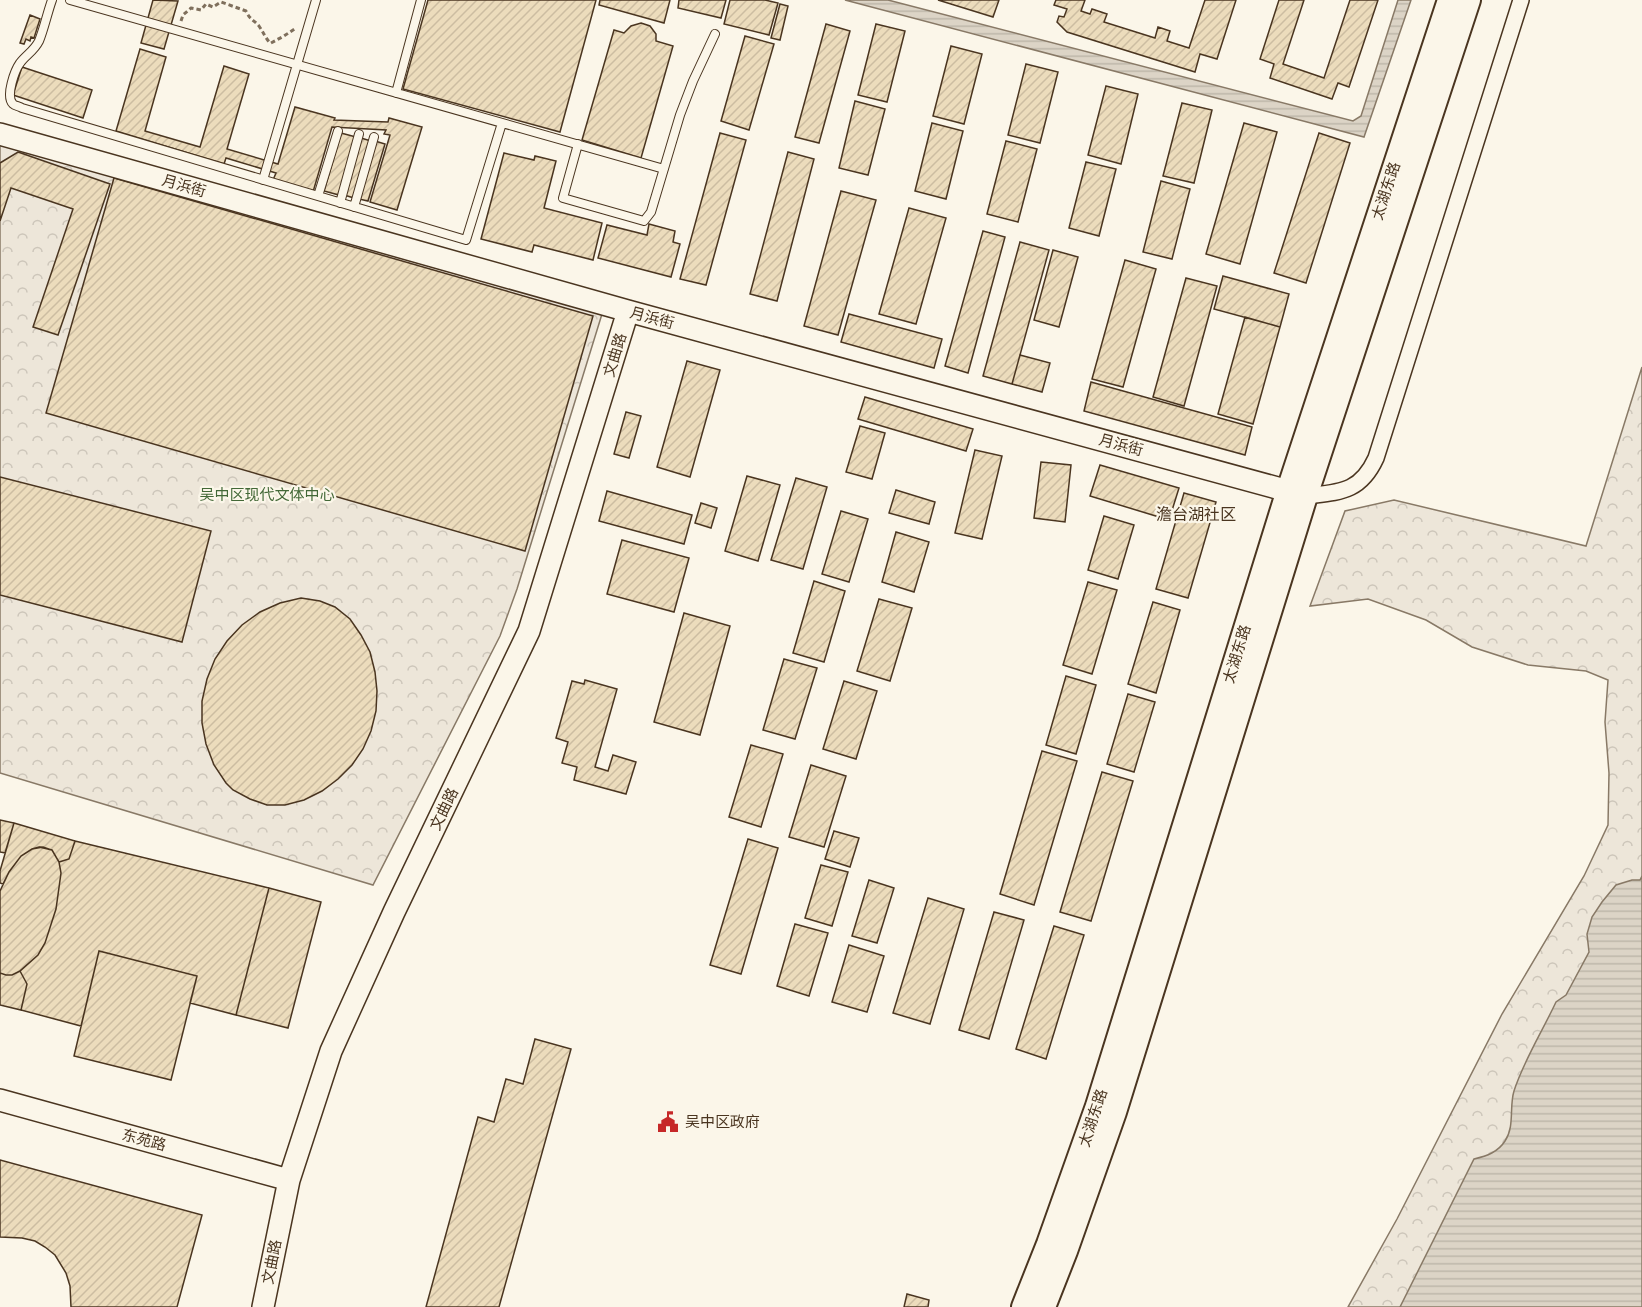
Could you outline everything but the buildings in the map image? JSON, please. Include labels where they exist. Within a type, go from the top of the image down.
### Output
[{"type":"main road","name":"太湖东路","points":[[1044,1307],[1115,1112],[1297,493],[1449,0]]},
{"type":"main road","name":"太湖东路","points":[[1023,1307],[1097,1106],[1297,493],[1469,0]]},
{"type":"street","points":[[1297,493],[1340,491],[1350,488],[1368,472],[1376,458],[1521,0]]},
{"type":"street","name":"月浜街","points":[[0,134],[628,311],[1297,493]]},
{"type":"street","name":"文曲路","points":[[263,1307],[289,1180],[331,1051],[394,912],[529,630],[628,311]]},
{"type":"street","name":"东苑路","points":[[0,1100],[289,1180]]},
{"type":"lane","points":[[52,0],[33,52],[21,62],[17,69],[10,89],[9,98],[13,103],[22,108],[466,240],[502,123]]},
{"type":"lane","points":[[70,0],[97,4],[177,30],[664,169]]},
{"type":"lane","points":[[263,180],[316,0]]},
{"type":"lane","points":[[396,93],[421,0]]},
{"type":"lane","points":[[578,144],[563,198],[644,221],[651,212],[680,115],[715,34]]},
{"type":"lane","points":[[318,196],[338,131]]},
{"type":"lane","points":[[340,203],[359,134]]},
{"type":"lane","points":[[354,207],[374,137]]},
{"type":"path","points":[[177,30],[183,15],[191,9],[201,10],[206,4],[213,7],[221,2],[246,11],[249,19],[258,24],[262,34],[270,43]]},
{"type":"path","points":[[239,48],[270,43],[297,26]]},
{"type":"green space","name":"吴中区现代文体中心","points":[[0,142],[602,314],[517,589],[500,636],[373,885],[0,773]]},
{"type":"green space","points":[[1642,367],[1642,935],[1471,1307],[1348,1307],[1397,1219],[1502,1014],[1584,876],[1608,825],[1609,773],[1605,722],[1608,680],[1586,671],[1528,665],[1472,647],[1426,620],[1368,599],[1310,606],[1345,511],[1394,500],[1586,546]]},
{"type":"shaded area","points":[[845,0],[888,0],[1353,121],[1361,116],[1398,0],[1411,0],[1364,137]]},
{"type":"shaded area","points":[[1642,876],[1642,1307],[1400,1307],[1474,1159],[1496,1151],[1508,1135],[1514,1091],[1518,1080],[1556,1002],[1566,995],[1589,952],[1587,934],[1592,917],[1616,885],[1640,880]]},
{"type":"place","name":"吴中区政府","points":[[668,1122]]},
{"type":"district","name":"澹台湖社区","points":[[1196,514]]}]
